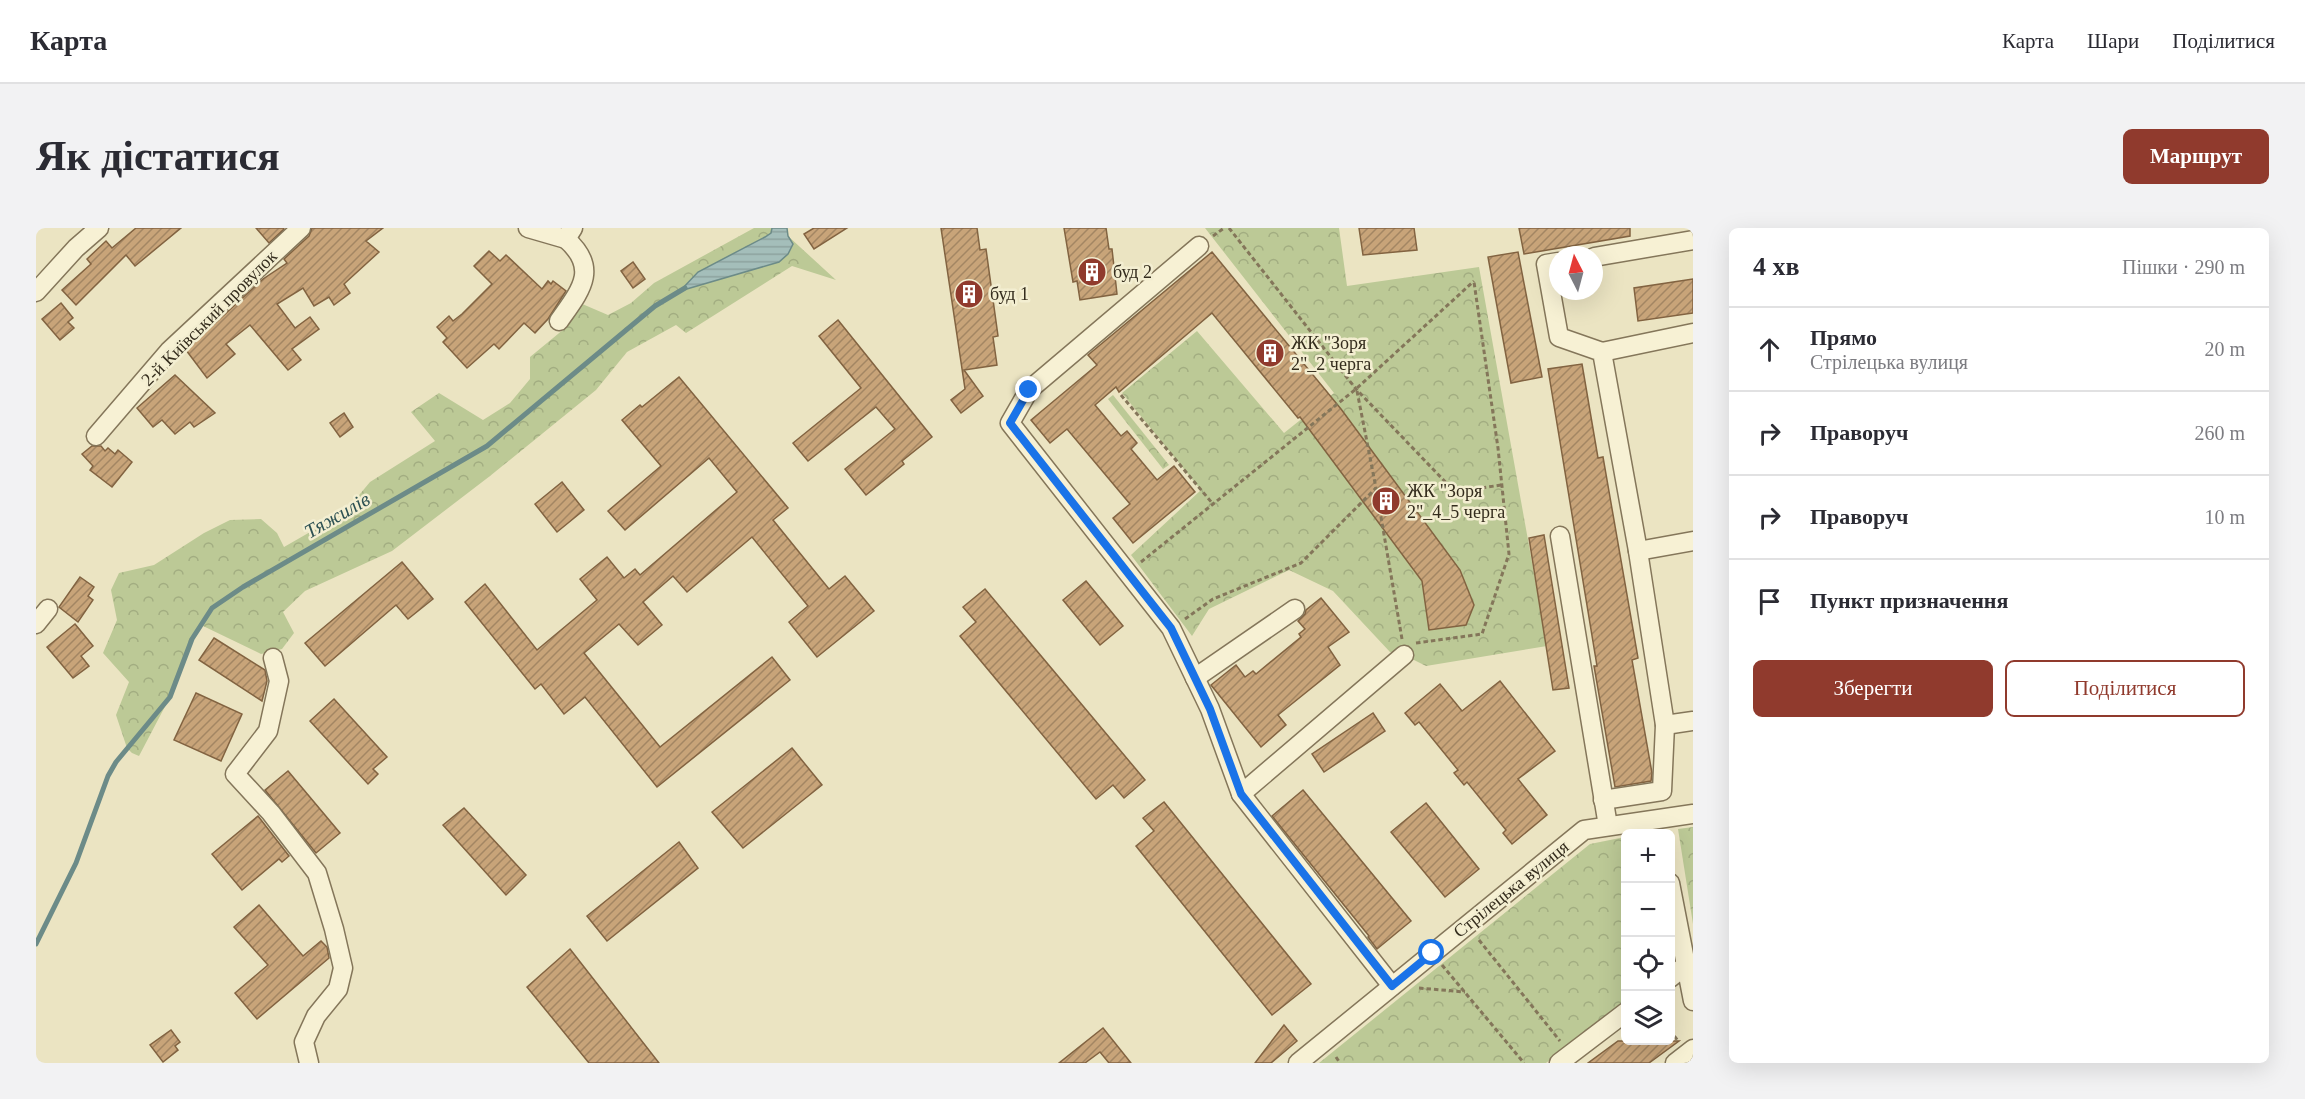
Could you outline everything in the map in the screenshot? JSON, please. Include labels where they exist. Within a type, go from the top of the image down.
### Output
[{"type":"street","points":[[36,292],[76,248],[99,228]]},
{"type":"street","name":"2-й Київський провулок","points":[[96,436],[169,351],[301,228]]},
{"type":"street","points":[[528,228],[563,234],[578,249],[585,266],[584,279],[576,297],[558,321]]},
{"type":"street","points":[[1603,255],[1693,240]]},
{"type":"street","points":[[1199,246],[1029,390],[1010,423],[1171,628],[1210,709],[1241,794],[1392,986]]},
{"type":"street","points":[[1549,264],[1546,264],[1549,281]]},
{"type":"street","points":[[1552,300],[1559,337],[1602,352],[1693,333]]},
{"type":"street","points":[[1602,352],[1638,551],[1665,725],[1662,791],[1603,800]]},
{"type":"street","points":[[1560,536],[1608,826]]},
{"type":"street","points":[[1638,551],[1693,541]]},
{"type":"street","points":[[36,624],[48,609]]},
{"type":"street","points":[[1195,678],[1294,609]]},
{"type":"street","points":[[1241,794],[1403,650]]},
{"type":"street","points":[[273,658],[279,681],[268,731],[235,774],[271,813],[318,873],[334,929],[343,968],[338,989],[316,1016],[304,1042],[309,1063]]},
{"type":"street","points":[[1665,725],[1693,721]]},
{"type":"street","name":"Стрілецька вулиця","points":[[1298,1063],[1584,830],[1608,826],[1660,826],[1693,814]]},
{"type":"street","points":[[1675,900],[1690,965],[1693,1001]]},
{"type":"street","points":[[1675,975],[1690,965]]},
{"type":"street","points":[[1565,1059],[1621,1016]]},
{"type":"street","points":[[1675,1063],[1693,1049]]},
{"type":"path","points":[[1229,228],[1356,389],[1455,492],[1502,485]]},
{"type":"path","points":[[1127,573],[1356,389],[1474,281],[1502,485],[1509,554],[1482,634],[1403,650],[1376,488],[1356,389]]},
{"type":"path","points":[[1121,395],[1213,504]]},
{"type":"path","points":[[1171,628],[1213,599],[1301,562],[1376,488]]},
{"type":"path","points":[[1479,940],[1531,1003],[1565,1059]]},
{"type":"path","points":[[1432,953],[1524,1063]]},
{"type":"path","points":[[1392,986],[1465,992]]},
{"type":"path","points":[[1336,1057],[1340,1063]]},
{"type":"green space","points":[[754,228],[787,228],[788,236],[836,280],[792,266],[686,333],[676,325],[627,352],[596,390],[490,476],[392,551],[305,591],[283,612],[294,633],[282,649],[261,654],[201,625],[192,639],[170,697],[139,756],[127,748],[116,715],[129,682],[103,653],[117,620],[111,590],[119,573],[154,565],[204,533],[230,520],[261,519],[277,533],[284,547],[345,512],[370,482],[435,441],[411,412],[439,393],[483,420],[510,403],[530,379],[530,357],[564,329],[580,303],[608,315],[631,303],[654,283]]},
{"type":"green space","points":[[1205,228],[1339,228],[1347,286],[1479,267],[1547,646],[1426,666],[1404,655],[1390,652],[1333,591],[1289,570],[1209,609],[1192,636],[1131,555],[1201,490],[1122,393],[1197,331],[1284,433],[1334,393]]},
{"type":"green space","points":[[1113,395],[1169,465],[1163,469],[1108,399]]},
{"type":"green space","points":[[1693,827],[1693,924],[1678,829]]},
{"type":"green space","points":[[1621,838],[1621,1005],[1546,1063],[1319,1063],[1590,844]]},
{"type":"water","points":[[772,228],[787,228],[788,236],[793,244],[788,254],[779,262],[680,291],[698,272],[765,237],[771,233]]},
{"type":"building","points":[[136,228],[181,228],[135,266],[126,255],[76,305],[62,290],[91,264],[87,259],[106,241],[112,248]]},
{"type":"building","points":[[256,228],[283,228],[284,229],[269,243]]},
{"type":"building","points":[[312,228],[383,228],[366,241],[379,252],[344,284],[350,293],[334,305],[329,297],[314,306],[303,288],[277,304],[295,328],[310,317],[319,329],[292,349],[301,360],[288,370],[250,325],[226,344],[235,354],[207,378],[186,350],[263,279],[287,263],[284,259],[309,236]]},
{"type":"building","points":[[814,228],[847,228],[814,249],[804,234]]},
{"type":"building","name":"буд 1","points":[[941,228],[977,228],[980,250],[986,249],[998,336],[993,337],[997,365],[964,370],[983,396],[961,413],[951,400],[965,389]]},
{"type":"building","name":"буд 2","points":[[1064,228],[1106,228],[1109,249],[1112,249],[1117,294],[1080,300],[1077,281],[1073,282]]},
{"type":"building","points":[[1359,228],[1414,228],[1417,250],[1363,255]]},
{"type":"building","points":[[1519,228],[1630,228],[1630,236],[1571,246],[1549,246],[1549,250],[1524,254]]},
{"type":"building","points":[[489,251],[500,261],[506,255],[542,289],[548,281],[551,284],[553,281],[566,291],[548,319],[535,333],[524,323],[499,349],[494,344],[467,368],[443,342],[447,338],[437,327],[449,316],[453,321],[462,314],[492,284],[474,266]]},
{"type":"building","points":[[1212,252],[1341,409],[1460,570],[1474,605],[1466,625],[1429,630],[1422,581],[1300,417],[1298,418],[1212,313],[1119,392],[1116,387],[1095,405],[1121,436],[1127,431],[1137,443],[1131,449],[1157,480],[1174,466],[1195,492],[1133,543],[1113,518],[1130,504],[1067,429],[1050,443],[1031,420],[1097,365],[1088,355]]},
{"type":"building","points":[[1518,252],[1542,377],[1511,383],[1488,257]]},
{"type":"building","points":[[633,262],[645,279],[633,288],[621,271]]},
{"type":"building","points":[[1693,279],[1693,313],[1638,321],[1634,288]]},
{"type":"building","points":[[61,303],[73,318],[68,322],[74,328],[60,340],[42,319]]},
{"type":"building","points":[[838,320],[932,437],[866,495],[845,469],[895,429],[876,407],[808,461],[793,443],[861,388],[819,336]]},
{"type":"building","points":[[1582,364],[1598,458],[1603,457],[1638,658],[1632,660],[1652,773],[1651,781],[1615,787],[1548,369]]},
{"type":"building","points":[[175,375],[215,413],[194,427],[190,422],[175,434],[162,420],[153,427],[137,408]]},
{"type":"building","points":[[679,377],[788,508],[773,520],[829,589],[845,576],[874,611],[817,657],[789,622],[808,606],[752,537],[687,592],[673,576],[643,602],[662,625],[638,645],[619,624],[584,653],[660,747],[772,657],[790,680],[657,787],[585,697],[564,714],[541,684],[535,689],[465,602],[485,584],[537,650],[597,600],[580,579],[607,557],[624,578],[635,569],[640,575],[737,492],[709,458],[625,530],[608,511],[661,466],[622,420]]},
{"type":"building","points":[[344,413],[353,427],[340,437],[330,423]]},
{"type":"building","points":[[92,446],[101,446],[105,451],[108,448],[115,454],[118,450],[132,462],[112,487],[90,470],[93,466],[82,454]]},
{"type":"building","points":[[562,482],[584,510],[557,532],[535,504]]},
{"type":"building","points":[[1544,535],[1569,688],[1553,690],[1529,538]]},
{"type":"building","points":[[402,562],[433,599],[408,619],[396,605],[325,666],[305,643]]},
{"type":"building","points":[[80,577],[94,587],[88,596],[93,600],[78,622],[59,607]]},
{"type":"building","points":[[1086,581],[1123,626],[1100,645],[1063,600]]},
{"type":"building","points":[[985,589],[1145,780],[1124,798],[1113,785],[1096,799],[960,636],[976,622],[963,607]]},
{"type":"building","points":[[1321,598],[1349,632],[1328,647],[1340,665],[1278,715],[1286,725],[1261,747],[1211,685],[1236,665],[1245,677],[1253,671],[1256,674],[1301,637],[1299,634],[1305,629],[1298,621],[1306,610]]},
{"type":"building","points":[[75,624],[93,646],[81,656],[89,666],[73,678],[47,647]]},
{"type":"building","points":[[214,638],[265,670],[267,681],[262,701],[199,660]]},
{"type":"building","points":[[1500,681],[1555,751],[1518,779],[1547,815],[1512,844],[1503,833],[1506,830],[1467,782],[1464,785],[1454,773],[1458,770],[1419,722],[1415,725],[1405,713],[1440,684],[1462,711]]},
{"type":"building","points":[[196,693],[242,714],[221,761],[174,740]]},
{"type":"building","points":[[334,699],[387,757],[373,769],[378,774],[368,784],[310,721]]},
{"type":"building","points":[[1373,713],[1385,731],[1324,772],[1312,754]]},
{"type":"building","points":[[792,748],[822,785],[743,848],[712,812]]},
{"type":"building","points":[[288,771],[340,833],[316,853],[265,790]]},
{"type":"building","points":[[1303,790],[1411,921],[1377,949],[1272,816]]},
{"type":"building","points":[[1164,802],[1311,984],[1272,1015],[1136,846],[1154,831],[1143,818]]},
{"type":"building","points":[[1426,803],[1479,869],[1445,897],[1391,832]]},
{"type":"building","points":[[464,808],[526,875],[506,895],[443,825]]},
{"type":"building","points":[[258,816],[289,856],[282,862],[279,859],[242,890],[212,854]]},
{"type":"building","points":[[679,842],[698,868],[607,941],[587,916]]},
{"type":"building","points":[[259,905],[303,956],[321,941],[327,947],[329,958],[257,1019],[235,993],[268,965],[234,927]]},
{"type":"building","points":[[570,949],[659,1063],[589,1063],[527,987]]},
{"type":"building","points":[[1284,1025],[1297,1041],[1271,1063],[1255,1063]]},
{"type":"building","points":[[1103,1028],[1131,1063],[1109,1063],[1100,1052],[1085,1063],[1059,1063]]},
{"type":"building","points":[[171,1030],[180,1042],[175,1046],[178,1050],[163,1062],[150,1045]]},
{"type":"building","points":[[1618,1041],[1621,1041],[1621,1045],[1674,1045],[1649,1063],[1588,1063]]},
{"type":"waterway","name":"Тяжилів","points":[[36,944],[76,863],[108,776],[116,762],[170,697],[192,639],[212,608],[243,587],[487,446],[655,306],[685,288]]},
{"type":"place","name":"буд 2","points":[[1092,272]]},
{"type":"place","name":"буд 1","points":[[969,294]]},
{"type":"place","name":"ЖК \"Зоря 2\"_2 черга","points":[[1270,353]]},
{"type":"place","name":"ЖК \"Зоря 2\"_4_5 черга","points":[[1386,501]]},
{"type":"route","points":[[1029,390],[1010,423],[1171,628],[1210,709],[1241,794],[1392,986],[1432,953]]}]
